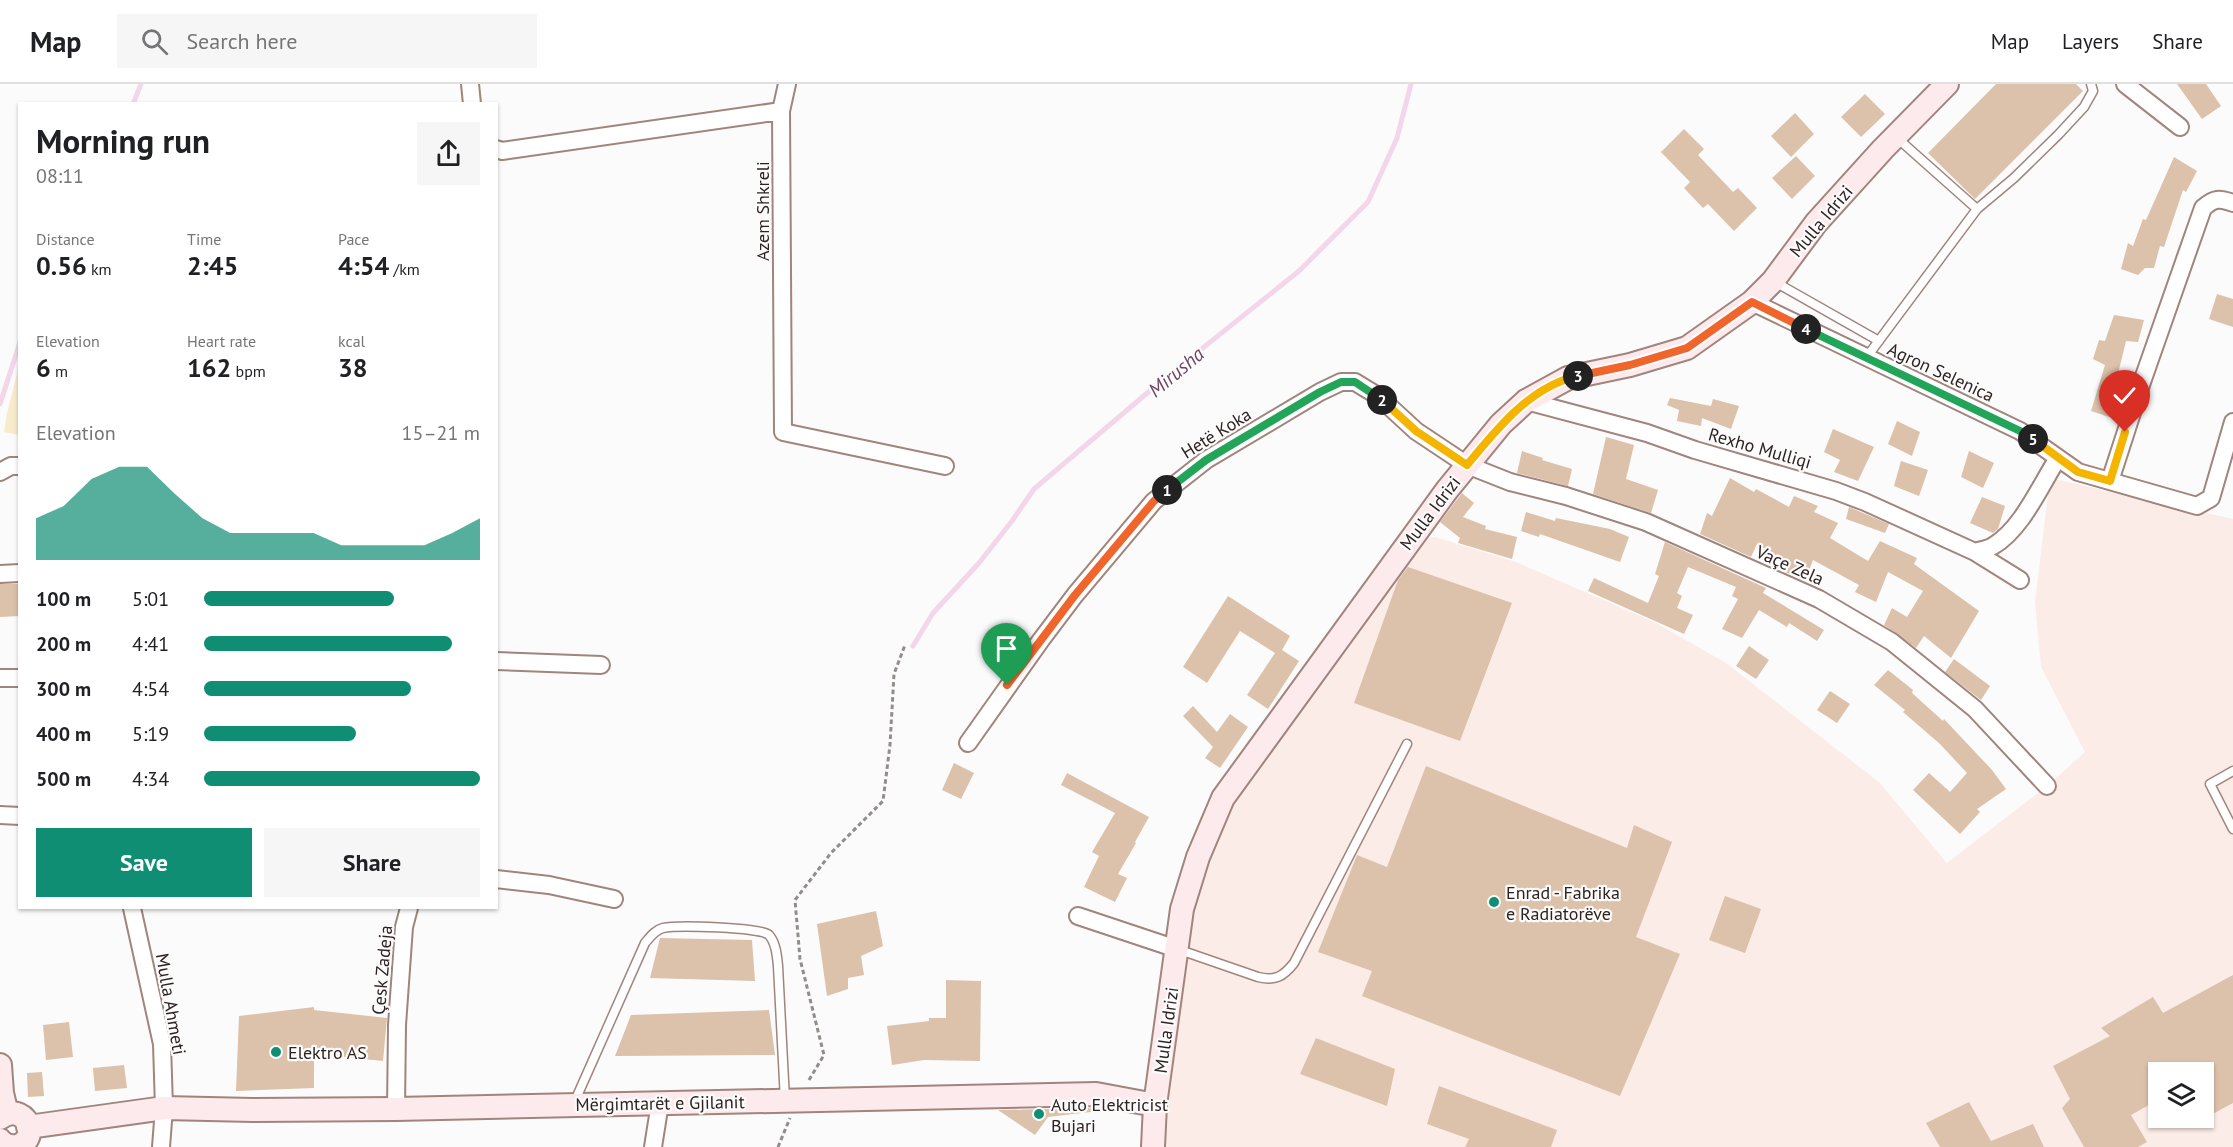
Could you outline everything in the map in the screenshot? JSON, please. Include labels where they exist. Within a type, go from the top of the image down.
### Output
[{"type":"street","points":[[470,84],[472,102]]},
{"type":"street","points":[[498,149],[514,149],[781,111],[787,84]]},
{"type":"street","name":"Mulla Idrizi","points":[[1153,1147],[1155,1105],[1185,899],[1198,857],[1223,798],[1467,465],[1501,424],[1526,401],[1568,378],[1630,365],[1687,348],[1752,302],[1773,281],[1816,223],[1947,84]]},
{"type":"street","points":[[2125,84],[2180,127]]},
{"type":"street","name":"Azem Shkreli","points":[[781,111],[783,432],[945,466]]},
{"type":"street","points":[[2110,481],[2203,208],[2211,200],[2221,199],[2233,203]]},
{"type":"street","name":"Agron Selenica","points":[[1752,302],[2020,431],[2078,472],[2197,506],[2211,498],[2233,422]]},
{"type":"street","name":"Hetë Koka","points":[[968,743],[1047,631],[1154,501],[1206,460],[1320,392],[1341,382],[1355,382],[1378,396],[1416,431],[1467,465]]},
{"type":"street","name":"Rexho Mulliqi","points":[[1526,401],[1647,434],[1836,491],[1975,552],[2020,580]]},
{"type":"street","points":[[1975,552],[1993,546],[2020,522],[2038,488],[2058,458]]},
{"type":"street","name":"Vaçe Zela","points":[[1467,465],[1510,482],[1566,496],[1646,522],[1819,599],[1892,642],[1976,709],[2047,786]]},
{"type":"street","points":[[0,472],[11,466],[18,466]]},
{"type":"street","points":[[0,574],[18,573]]},
{"type":"street","points":[[498,662],[601,665]]},
{"type":"street","points":[[0,678],[18,678]]},
{"type":"street","points":[[0,815],[18,816]]},
{"type":"street","points":[[498,879],[549,885],[614,899]]},
{"type":"street","name":"Mulla Ahmeti","points":[[132,909],[162,1044],[164,1108]]},
{"type":"street","name":"Çesk Zadeja","points":[[396,1109],[397,1025],[404,927],[409,909]]},
{"type":"street","points":[[1078,915],[1177,949]]},
{"type":"street","points":[[0,1065],[4,1116],[21,1115],[28,1123],[29,1134],[24,1143],[14,1147],[4,1145],[0,1140]]},
{"type":"street","name":"Mërgimtarët e Gjilanit","points":[[28,1127],[164,1108],[396,1109],[1096,1094],[1155,1105]]},
{"type":"street","points":[[652,1147],[660,1103]]},
{"type":"street","points":[[161,1147],[164,1108]]},
{"type":"lane","points":[[1866,358],[1977,209],[2014,178],[2084,107],[2093,92],[2091,84]]},
{"type":"lane","points":[[1896,136],[1977,209]]},
{"type":"lane","points":[[1773,281],[1878,341]]},
{"type":"lane","points":[[1177,949],[1258,977],[1271,979],[1284,974],[1297,956],[1407,744]]},
{"type":"lane","points":[[2233,771],[2210,784],[2233,829]]},
{"type":"lane","points":[[573,1105],[645,943],[657,931],[672,928],[746,929],[761,931],[770,936],[775,946],[778,966],[792,1101]]},
{"type":"path","points":[[778,1147],[792,1101],[824,1055],[800,959],[795,900],[831,853],[883,801],[890,745],[894,674],[905,645]]},
{"type":"shaded area","points":[[18,370],[18,435],[4,432]]},
{"type":"shaded area","points":[[2050,478],[2233,519],[2233,1147],[1157,1147],[1177,949],[1223,798],[1411,538],[1435,537],[1516,562],[1656,623],[1726,663],[1880,783],[1947,863],[2047,786],[2085,752],[2041,667],[2035,602]]},
{"type":"building","points":[[1996,84],[2076,84],[2083,91],[1975,199],[1928,153]]},
{"type":"building","points":[[2177,84],[2206,84],[2221,106],[2202,119]]},
{"type":"building","points":[[1865,94],[1885,114],[1861,137],[1841,117]]},
{"type":"building","points":[[1795,113],[1814,134],[1791,157],[1771,136]]},
{"type":"building","points":[[1684,129],[1704,149],[1698,155],[1733,192],[1738,188],[1757,208],[1734,231],[1708,204],[1703,208],[1684,188],[1690,182],[1661,152]]},
{"type":"building","points":[[1796,156],[1815,176],[1792,199],[1772,178]]},
{"type":"building","points":[[2174,157],[2197,171],[2186,192],[2183,190],[2164,247],[2160,246],[2154,268],[2145,268],[2138,275],[2121,269],[2128,243],[2133,246],[2143,219],[2146,220]]},
{"type":"building","points":[[2217,294],[2233,299],[2233,327],[2209,319]]},
{"type":"building","points":[[2114,315],[2144,320],[2138,342],[2126,341],[2117,378],[2126,379],[2115,419],[2091,411],[2105,365],[2093,359],[2099,340],[2105,341]]},
{"type":"building","points":[[1670,398],[1711,406],[1713,399],[1739,406],[1731,429],[1702,418],[1701,426],[1677,421],[1679,410],[1667,405]]},
{"type":"building","points":[[1897,421],[1920,432],[1912,456],[1888,444]]},
{"type":"building","points":[[1833,429],[1874,447],[1858,481],[1834,472],[1840,460],[1824,452]]},
{"type":"building","points":[[1606,437],[1634,445],[1626,479],[1658,490],[1651,513],[1593,494]]},
{"type":"building","points":[[1522,451],[1572,469],[1568,486],[1517,473]]},
{"type":"building","points":[[1969,451],[1994,463],[1983,488],[1961,477]]},
{"type":"building","points":[[1901,461],[1928,470],[1919,496],[1894,486]]},
{"type":"building","points":[[1730,478],[1754,492],[1756,489],[1789,507],[1794,496],[1818,506],[1814,512],[1838,523],[1830,538],[1868,561],[1880,541],[1917,558],[1914,564],[1979,611],[1951,658],[1924,636],[1916,648],[1884,625],[1892,608],[1907,617],[1923,591],[1888,572],[1876,602],[1855,592],[1859,585],[1813,560],[1805,581],[1783,571],[1787,562],[1757,544],[1751,557],[1700,534],[1707,513],[1712,516]]},
{"type":"building","points":[[1462,493],[1474,503],[1463,517],[1486,526],[1485,529],[1517,537],[1512,559],[1458,543],[1460,538],[1440,522]]},
{"type":"building","points":[[1982,497],[2005,506],[1998,529],[1993,533],[1970,523]]},
{"type":"building","points":[[1849,507],[1889,524],[1885,533],[1846,519]]},
{"type":"building","points":[[1526,512],[1555,521],[1556,518],[1610,529],[1629,537],[1620,562],[1540,534],[1539,537],[1521,531]]},
{"type":"building","points":[[1665,542],[1766,588],[1763,593],[1824,630],[1817,641],[1789,623],[1787,627],[1759,610],[1742,638],[1722,629],[1738,599],[1732,596],[1736,587],[1688,567],[1677,593],[1682,596],[1677,608],[1693,615],[1684,634],[1588,591],[1594,578],[1648,603],[1659,576],[1655,574]]},
{"type":"building","points":[[1408,567],[1512,603],[1460,741],[1354,703],[1398,580]]},
{"type":"building","points":[[0,584],[18,584],[18,616],[0,617]]},
{"type":"building","points":[[1228,596],[1290,636],[1282,650],[1299,661],[1268,709],[1247,695],[1275,653],[1240,631],[1207,683],[1183,667]]},
{"type":"building","points":[[1749,646],[1769,660],[1756,679],[1736,666]]},
{"type":"building","points":[[1954,659],[1990,686],[1981,700],[1945,672]]},
{"type":"building","points":[[1888,670],[1913,690],[1912,693],[1943,721],[1944,719],[1992,770],[2006,789],[1977,809],[1980,812],[1960,834],[1913,790],[1929,773],[1950,792],[1967,773],[1940,744],[1903,712],[1905,710],[1874,685]]},
{"type":"building","points":[[1830,691],[1850,704],[1837,723],[1817,710]]},
{"type":"building","points":[[1193,706],[1217,732],[1230,714],[1248,727],[1220,768],[1205,758],[1213,747],[1183,716]]},
{"type":"building","points":[[954,763],[974,773],[961,799],[942,790]]},
{"type":"building","name":"Enrad - Fabrika e Radiatorëve","points":[[1426,766],[1627,848],[1634,825],[1672,842],[1636,937],[1680,954],[1620,1096],[1362,996],[1372,971],[1318,952],[1357,855],[1387,867]]},
{"type":"building","points":[[1067,773],[1149,817],[1118,874],[1127,878],[1115,902],[1084,887],[1099,856],[1092,852],[1115,813],[1061,785]]},
{"type":"building","points":[[1725,896],[1761,909],[1745,953],[1709,940]]},
{"type":"building","points":[[876,911],[883,946],[861,956],[864,975],[848,978],[848,989],[827,996],[817,924]]},
{"type":"building","points":[[660,938],[752,940],[755,981],[650,978]]},
{"type":"building","points":[[2233,975],[2233,1103],[2214,1113],[2214,1062],[2148,1062],[2148,1106],[2131,1115],[2147,1142],[2138,1147],[2084,1147],[2062,1108],[2070,1099],[2053,1066],[2110,1036],[2101,1028],[2153,997],[2163,1013]]},
{"type":"building","points":[[946,980],[981,981],[980,1061],[924,1060],[892,1065],[887,1026],[929,1021],[929,1018],[946,1018]]},
{"type":"building","name":"Elektro AS","points":[[314,1007],[314,1010],[387,1018],[383,1061],[314,1054],[314,1088],[236,1091],[239,1016]]},
{"type":"building","points":[[769,1010],[775,1055],[615,1056],[631,1015]]},
{"type":"building","points":[[69,1022],[73,1057],[46,1060],[43,1025]]},
{"type":"building","points":[[1316,1038],[1395,1069],[1387,1106],[1300,1074]]},
{"type":"building","points":[[124,1065],[127,1088],[95,1091],[93,1068]]},
{"type":"building","points":[[42,1072],[44,1096],[28,1097],[27,1073]]},
{"type":"building","points":[[1439,1086],[1557,1130],[1551,1147],[1465,1147],[1469,1139],[1427,1124]]},
{"type":"building","points":[[1969,1102],[1991,1141],[2033,1124],[2044,1147],[1940,1147],[1926,1123]]},
{"type":"building","points":[[1098,1108],[1099,1111],[1048,1117],[1035,1135],[998,1110]]},
{"type":"waterway","points":[[134,102],[141,84]]},
{"type":"waterway","name":"Mirusha","points":[[913,646],[933,613],[979,563],[1034,489],[1159,383],[1299,271],[1368,202],[1397,138],[1411,84]]},
{"type":"waterway","points":[[0,404],[18,348]]},
{"type":"place","name":"Enrad - Fabrika e Radiatorëve","points":[[1494,902]]},
{"type":"place","name":"Elektro AS","points":[[276,1052]]},
{"type":"place","name":"Auto Elektricist Bujari","points":[[1039,1114]]},
{"type":"route","points":[[1007,685],[1075,595],[1154,501],[1206,460],[1320,392],[1341,382],[1355,382],[1378,396],[1416,431],[1467,465],[1501,424],[1526,401],[1568,378],[1630,365],[1687,348],[1752,302],[2020,431],[2078,472],[2110,481],[2125,432]]}]
